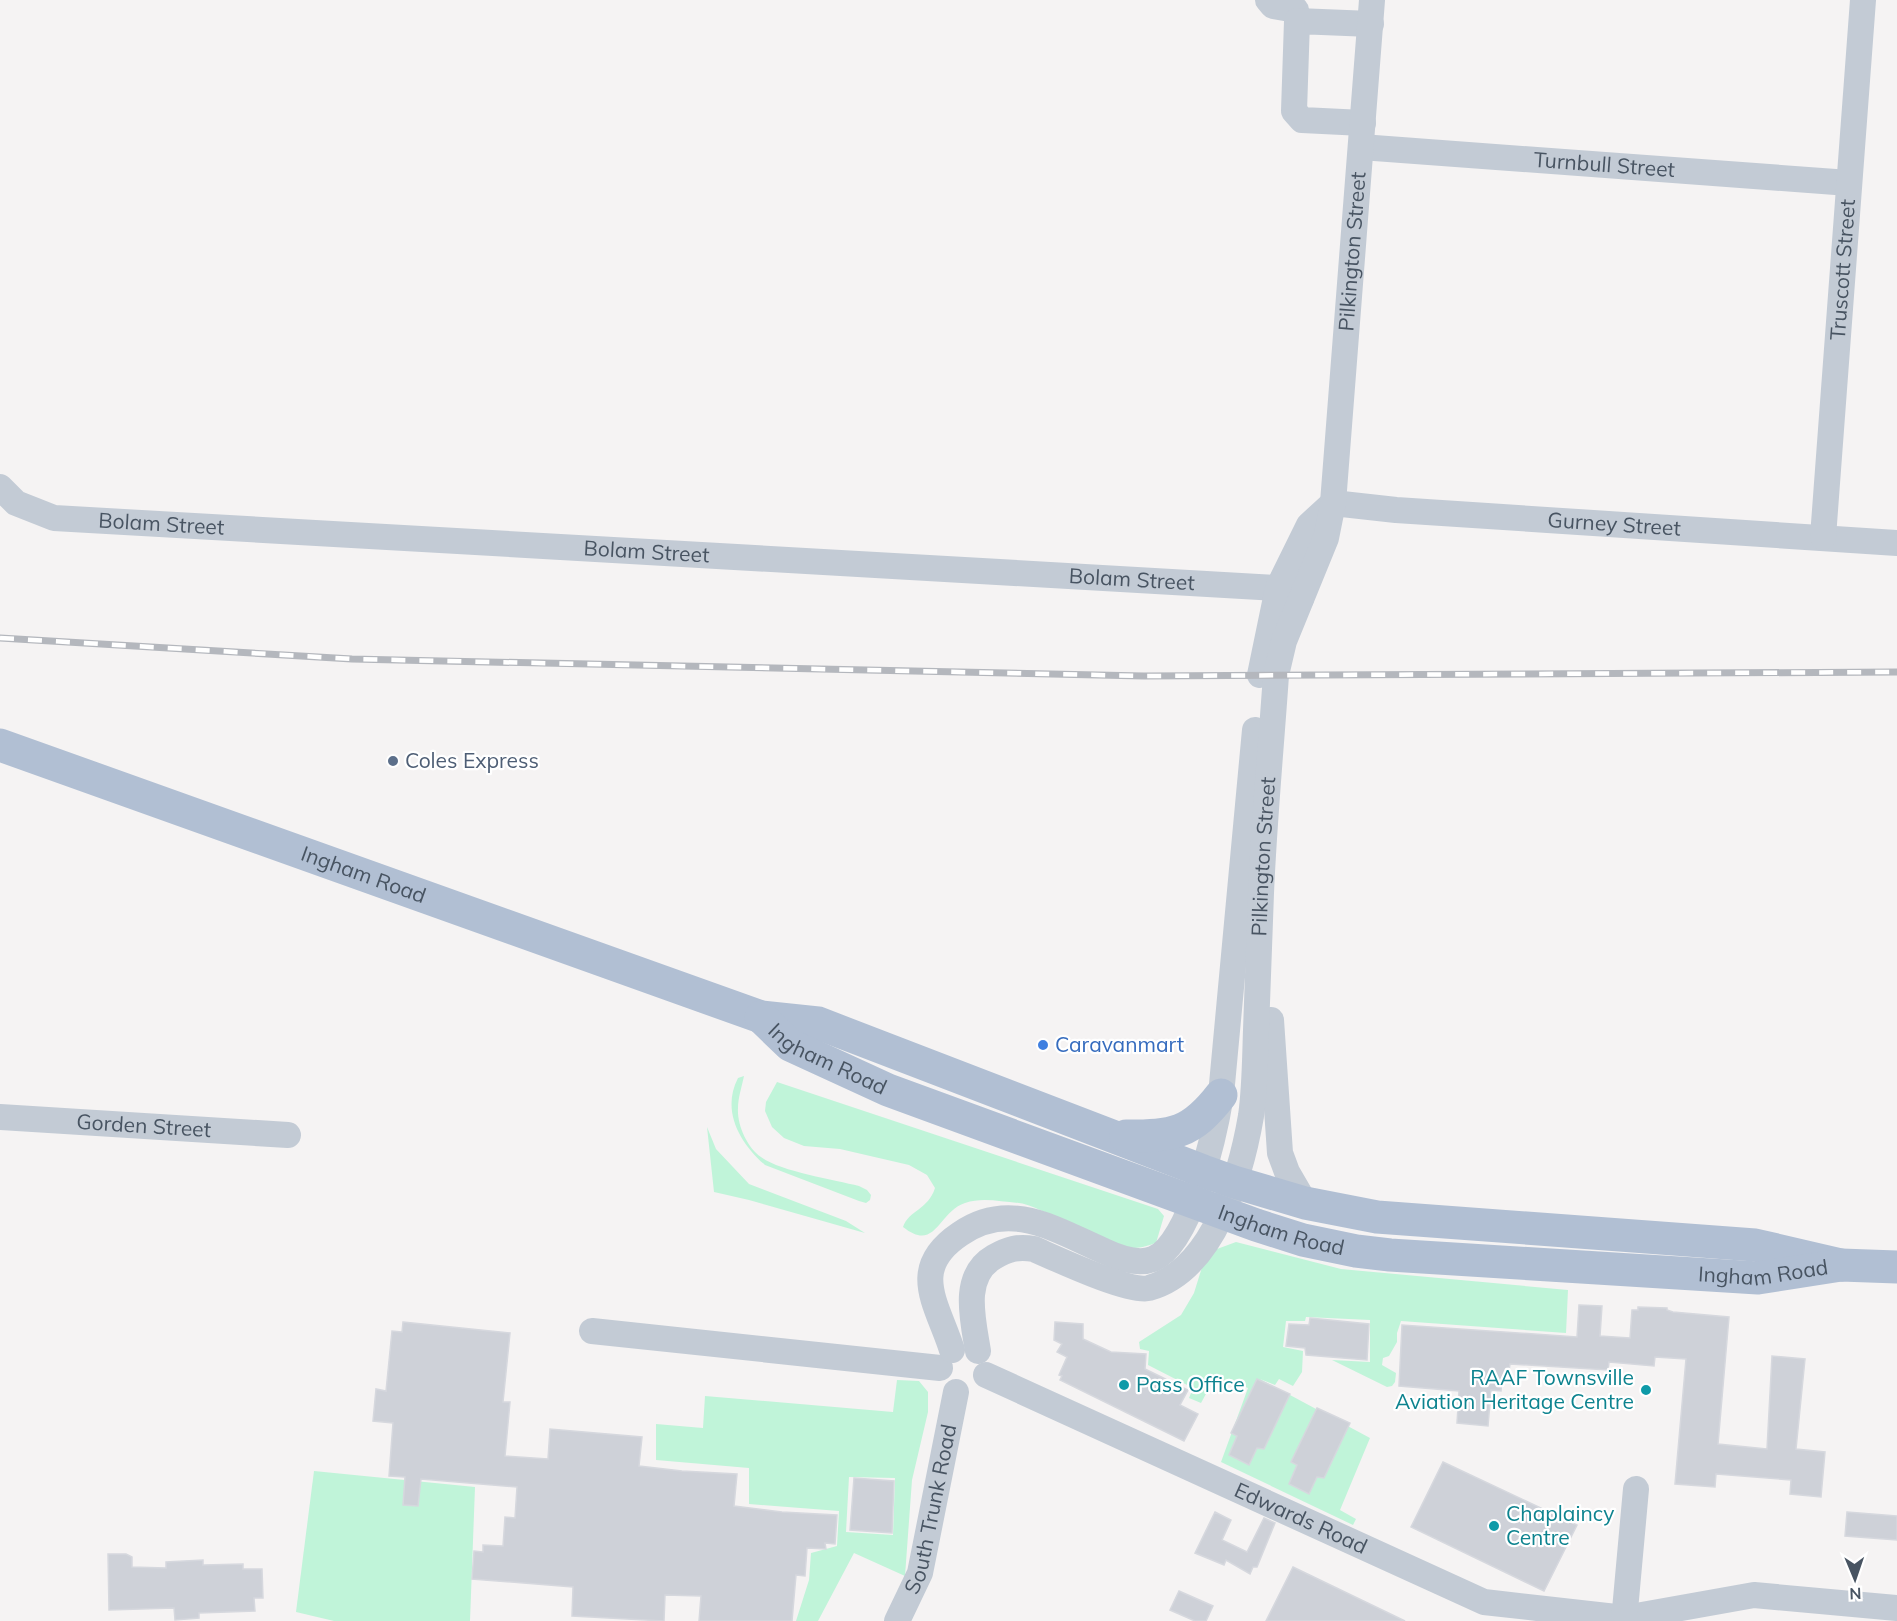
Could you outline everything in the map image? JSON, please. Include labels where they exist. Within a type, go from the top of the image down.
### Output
[{"type":"main road","name":"Ingham Road","points":[[0,745],[762,1017],[818,1023],[1203,1171],[1305,1203],[1354,1214],[1418,1222],[1755,1245],[1841,1265],[1897,1268]]},
{"type":"main road","name":"Ingham Road","points":[[762,1017],[790,1045],[888,1090],[1207,1208],[1303,1240],[1356,1251],[1390,1255],[1670,1274],[1758,1278],[1841,1265]]},
{"type":"main road","points":[[1109,1135],[1160,1136],[1172,1134],[1199,1119],[1221,1095]]},
{"type":"street","points":[[1268,0],[1273,6],[1296,10],[1298,21],[1372,12]]},
{"type":"street","name":"Truscott Street","points":[[1823,537],[1863,0]]},
{"type":"street","name":"Pilkington Street","points":[[1207,1208],[1203,1171],[1221,1095],[1260,676],[1266,638],[1290,594],[1326,538],[1333,503],[1372,12]]},
{"type":"street","name":"Turnbull Street","points":[[1298,21],[1294,111],[1302,120],[1362,135],[1849,183]]},
{"type":"street","name":"Bolam Street","points":[[0,486],[16,504],[54,518],[1290,594]]},
{"type":"street","name":"Gurney Street","points":[[1333,503],[1396,510],[1897,543]]},
{"type":"street","name":"Pilkington Street","points":[[1207,1208],[1234,1182],[1246,1142],[1254,1093],[1261,891],[1275,675],[1284,641],[1290,594]]},
{"type":"street","points":[[1261,891],[1280,1153],[1287,1172],[1305,1203]]},
{"type":"street","name":"Gorden Street","points":[[0,1117],[288,1135]]},
{"type":"street","points":[[978,1351],[971,1296],[974,1279],[989,1260],[1015,1247],[1034,1249],[1130,1287],[1147,1289],[1181,1272],[1205,1245],[1207,1208]]},
{"type":"street","points":[[592,1331],[946,1359],[961,1347],[970,1348],[978,1351],[987,1366],[986,1375],[978,1388],[971,1392],[956,1392],[944,1382],[946,1359],[931,1291],[930,1269],[935,1256],[945,1246],[971,1226],[1001,1217],[1021,1218],[1039,1223],[1111,1254],[1129,1260],[1143,1261],[1152,1259],[1166,1249],[1207,1208]]},
{"type":"street","name":"Edwards Road","points":[[986,1375],[1484,1602],[1625,1620],[1754,1595],[1897,1608]]},
{"type":"street","name":"South Trunk Road","points":[[897,1621],[920,1573],[956,1392]]},
{"type":"street","points":[[1625,1620],[1636,1489]]},
{"type":"green space","points":[[744,1076],[738,1115],[744,1135],[756,1153],[781,1167],[859,1186],[871,1195],[870,1200],[866,1203],[859,1201],[765,1165],[741,1137],[732,1114],[733,1090],[738,1078]]},
{"type":"green space","points":[[777,1082],[1158,1209],[1164,1216],[1156,1243],[1137,1248],[1125,1246],[1029,1205],[985,1200],[972,1201],[956,1208],[930,1233],[914,1234],[903,1227],[906,1221],[932,1195],[935,1188],[927,1175],[909,1165],[840,1149],[804,1146],[784,1138],[772,1127],[765,1111],[766,1102]]},
{"type":"green space","points":[[707,1127],[716,1149],[749,1184],[846,1221],[865,1233],[714,1192]]},
{"type":"green space","points":[[1236,1242],[1341,1269],[1568,1290],[1566,1333],[1401,1321],[1397,1342],[1389,1356],[1383,1358],[1382,1365],[1396,1373],[1395,1382],[1392,1386],[1387,1387],[1332,1360],[1370,1362],[1370,1320],[1306,1317],[1305,1321],[1286,1321],[1283,1347],[1303,1351],[1302,1372],[1293,1386],[1279,1379],[1275,1385],[1260,1379],[1370,1438],[1340,1510],[1356,1519],[1353,1525],[1221,1462],[1248,1388],[1231,1381],[1227,1387],[1213,1381],[1201,1403],[1189,1398],[1193,1388],[1148,1365],[1149,1351],[1140,1349],[1139,1342],[1181,1315],[1194,1293],[1203,1264],[1217,1249]]},
{"type":"green space","points":[[897,1380],[919,1381],[928,1392],[928,1412],[912,1480],[905,1576],[854,1553],[818,1621],[796,1621],[809,1580],[811,1553],[837,1546],[839,1511],[749,1504],[749,1468],[656,1460],[656,1424],[703,1428],[705,1396],[893,1412]],"holes":[[[849,1477],[895,1478],[893,1535],[846,1532]]]},
{"type":"green space","points":[[314,1471],[475,1487],[470,1621],[334,1621],[296,1612]]},
{"type":"building","points":[[1579,1305],[1602,1306],[1600,1336],[1630,1338],[1632,1310],[1638,1310],[1638,1307],[1667,1308],[1673,1312],[1729,1317],[1718,1444],[1767,1449],[1772,1356],[1805,1359],[1796,1449],[1825,1452],[1821,1497],[1790,1494],[1791,1480],[1716,1474],[1715,1487],[1675,1484],[1686,1359],[1655,1357],[1654,1366],[1609,1362],[1608,1370],[1510,1364],[1508,1379],[1502,1378],[1501,1391],[1491,1390],[1488,1426],[1457,1423],[1459,1391],[1399,1386],[1402,1325],[1577,1337]]},
{"type":"building","points":[[1310,1318],[1369,1324],[1367,1360],[1306,1355],[1305,1348],[1286,1346],[1289,1324],[1309,1325]]},
{"type":"building","points":[[403,1322],[510,1333],[503,1402],[510,1402],[505,1456],[548,1459],[550,1429],[642,1437],[639,1466],[737,1474],[734,1506],[837,1515],[835,1544],[825,1543],[826,1549],[807,1548],[805,1576],[796,1575],[792,1621],[699,1621],[701,1596],[665,1595],[664,1621],[572,1616],[573,1587],[472,1579],[474,1551],[483,1552],[483,1545],[503,1546],[505,1517],[515,1518],[517,1487],[421,1479],[418,1506],[403,1505],[405,1477],[389,1476],[393,1423],[373,1421],[376,1389],[386,1391],[392,1331],[402,1332]]},
{"type":"building","name":"Pass Office","points":[[1055,1322],[1083,1324],[1083,1339],[1111,1352],[1146,1354],[1145,1369],[1188,1390],[1180,1405],[1198,1414],[1184,1441],[1060,1380],[1062,1376],[1059,1375],[1067,1357],[1057,1352],[1062,1344],[1054,1340]]},
{"type":"building","points":[[1257,1379],[1290,1394],[1264,1449],[1257,1448],[1249,1465],[1229,1455],[1237,1436],[1231,1433]]},
{"type":"building","points":[[1317,1408],[1350,1423],[1324,1478],[1317,1477],[1309,1494],[1289,1484],[1297,1465],[1291,1462]]},
{"type":"building","name":"Chaplaincy Centre","points":[[1443,1462],[1577,1525],[1544,1591],[1411,1527]]},
{"type":"building","points":[[854,1478],[894,1481],[892,1533],[850,1530]]},
{"type":"building","points":[[1215,1512],[1231,1520],[1222,1540],[1247,1552],[1264,1518],[1275,1523],[1257,1567],[1253,1567],[1250,1574],[1226,1560],[1224,1565],[1195,1553]]},
{"type":"building","points":[[1847,1512],[1897,1516],[1897,1540],[1845,1536]]},
{"type":"building","points":[[108,1554],[126,1554],[132,1557],[132,1567],[166,1568],[166,1562],[203,1560],[203,1565],[243,1564],[243,1569],[262,1569],[263,1598],[254,1598],[255,1611],[199,1613],[199,1618],[175,1620],[174,1608],[109,1610]]},
{"type":"building","points":[[1293,1567],[1405,1621],[1266,1621]]},
{"type":"building","points":[[1179,1591],[1213,1606],[1206,1621],[1195,1621],[1170,1610]]},
{"type":"railway","points":[[0,638],[352,659],[1144,676],[1897,672]]},
{"type":"place","name":"Coles Express","points":[[393,761]]},
{"type":"place","name":"Caravanmart","points":[[1043,1045]]},
{"type":"place","name":"Pass Office","points":[[1124,1385]]},
{"type":"place","name":"RAAF Townsville Aviation Heritage Centre","points":[[1646,1390]]},
{"type":"place","name":"Chaplaincy Centre","points":[[1494,1526]]}]
